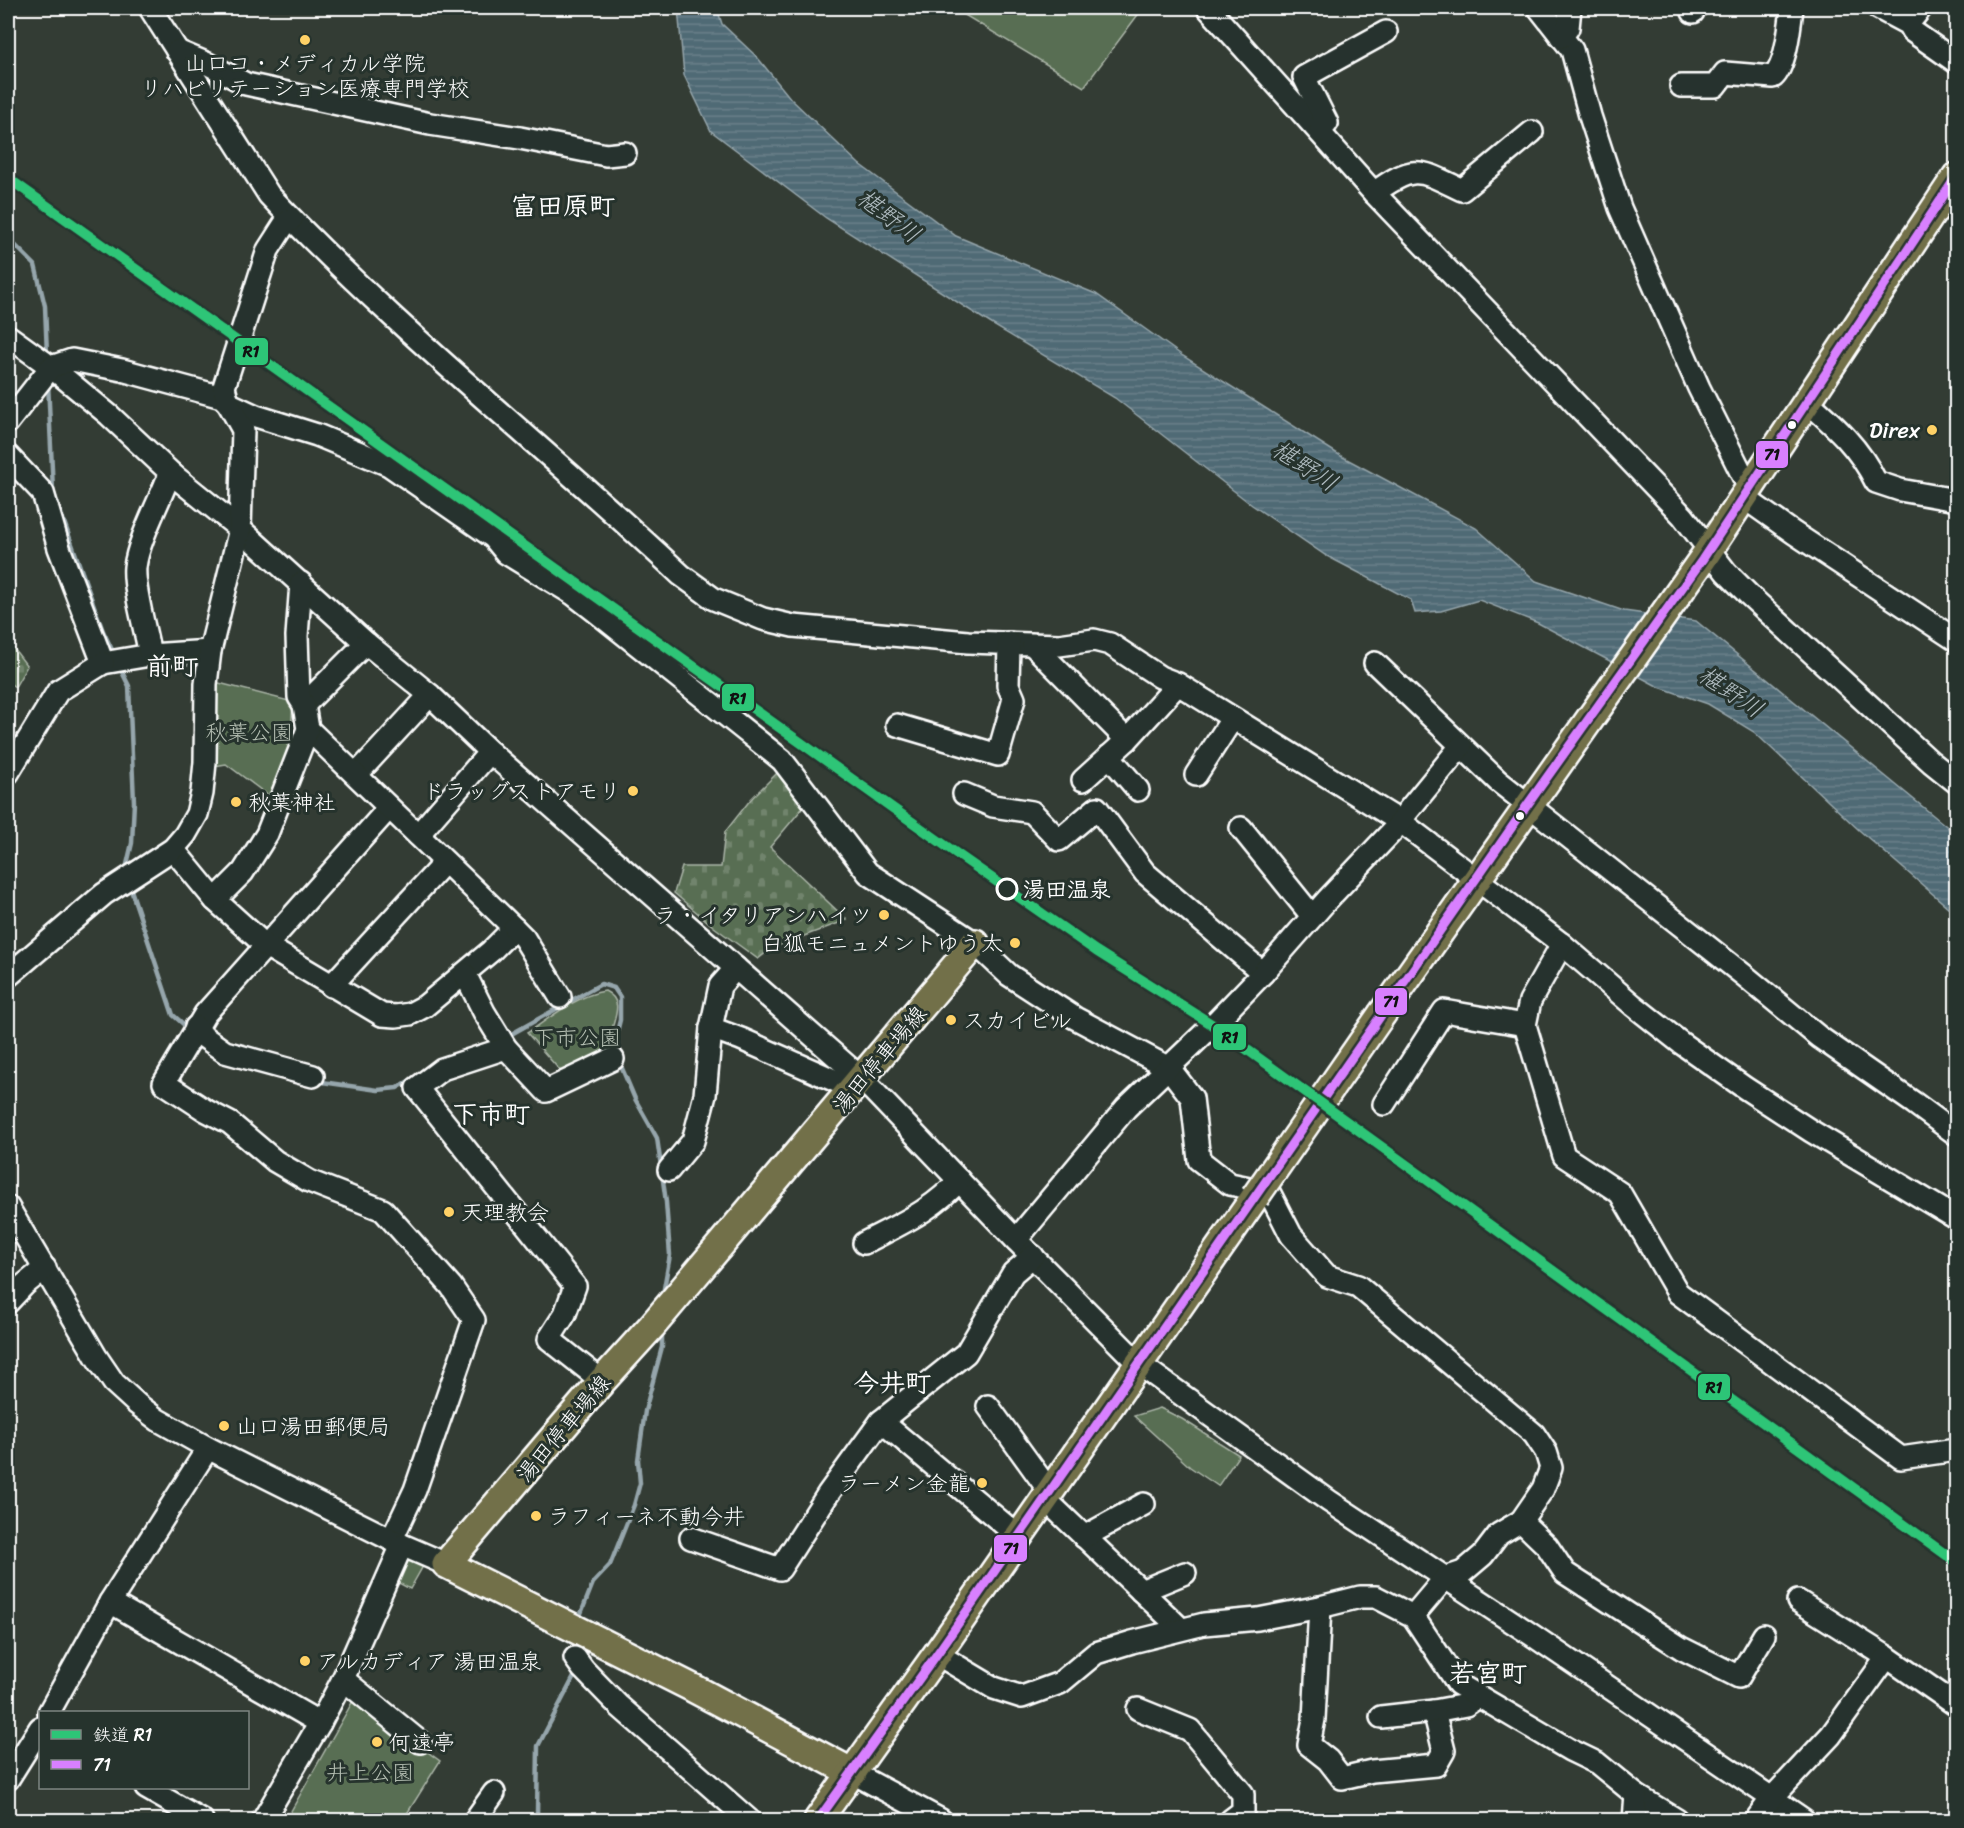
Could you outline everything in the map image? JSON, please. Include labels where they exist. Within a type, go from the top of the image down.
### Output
[{"type":"main road","points":[[818,1821],[1705,555],[1954,185]]},
{"type":"main road","name":"湯田停車場線","points":[[446,1564],[602,1381],[659,1318],[975,943]]},
{"type":"main road","points":[[446,1564],[578,1641],[693,1688],[853,1773]]},
{"type":"street","points":[[150,8],[269,195],[420,341],[681,575],[714,599],[763,620],[793,626],[968,642],[1059,645],[1094,640],[1110,644],[1160,677],[1178,684],[1401,822],[1562,944],[1681,1043],[1811,1131],[1956,1218]]},
{"type":"street","points":[[1208,8],[1374,193],[1683,516],[1705,555],[1931,762],[1956,782]]},
{"type":"street","points":[[1539,8],[1572,50],[1590,116],[1620,208],[1746,493],[1794,533],[1956,640]]},
{"type":"street","points":[[1561,38],[1568,28],[1570,8]]},
{"type":"street","points":[[1681,86],[1715,86],[1725,73],[1773,77],[1779,72],[1792,8]]},
{"type":"street","points":[[1878,8],[1908,24],[1912,30],[1956,62]]},
{"type":"street","points":[[1908,24],[1921,8]]},
{"type":"street","points":[[1320,131],[1327,123],[1304,77],[1386,32]]},
{"type":"street","points":[[177,51],[208,63],[246,84],[430,124],[520,138],[606,155],[625,153]]},
{"type":"street","points":[[1374,193],[1394,178],[1418,171],[1462,190],[1532,132]]},
{"type":"street","points":[[8,976],[104,894],[173,849],[185,835],[196,814],[202,793],[205,762],[206,684],[210,651],[240,529],[243,430],[228,403],[224,387],[268,250],[284,225],[292,219]]},
{"type":"street","points":[[8,336],[51,367],[108,415],[173,475],[240,529],[366,643],[430,695],[490,752],[736,968],[959,1180],[1139,1364],[1329,1501],[1804,1821]]},
{"type":"street","points":[[8,422],[51,367],[72,360],[122,370],[222,397],[228,403],[256,416],[317,435],[389,465],[486,531],[506,553],[573,594],[782,760],[868,873],[975,943],[1009,975],[1075,1018],[1169,1068],[1192,1098],[1199,1160],[1230,1184],[1269,1192],[1291,1235],[1327,1276],[1358,1286],[1534,1434],[1546,1452],[1551,1468],[1543,1489],[1521,1521],[1499,1534],[1483,1555],[1463,1572],[1445,1578],[1413,1616]]},
{"type":"street","points":[[1807,401],[1846,436],[1868,466],[1876,482],[1900,490],[1956,500]]},
{"type":"street","points":[[8,456],[43,493],[59,548],[104,663]]},
{"type":"street","points":[[150,655],[135,579],[135,566],[166,483],[173,475]]},
{"type":"street","points":[[215,900],[243,872],[267,834],[308,729],[304,705],[299,697],[297,636],[301,583]]},
{"type":"street","points":[[304,705],[366,643]]},
{"type":"street","points":[[897,725],[999,755],[1014,699],[1008,685],[1009,644]]},
{"type":"street","points":[[1033,645],[1127,740]]},
{"type":"street","points":[[8,773],[58,691],[104,663],[150,655],[210,651]]},
{"type":"street","points":[[1375,663],[1498,781],[1533,798],[1819,1037],[1914,1102],[1956,1134]]},
{"type":"street","points":[[1083,780],[1127,740],[1178,684]]},
{"type":"street","points":[[357,774],[430,695]]},
{"type":"street","points":[[1196,775],[1232,719]]},
{"type":"street","points":[[308,729],[524,938],[560,997]]},
{"type":"street","points":[[1016,1240],[1126,1108],[1263,973],[1312,916],[1401,822],[1461,746]]},
{"type":"street","points":[[418,835],[490,752]]},
{"type":"street","points":[[1109,756],[1138,790]]},
{"type":"street","points":[[964,794],[993,806],[1032,812],[1059,840],[1097,808],[1145,873],[1263,973]]},
{"type":"street","points":[[263,1821],[343,1679],[397,1542],[474,1320],[451,1286],[383,1210],[309,1181],[275,1161],[230,1123],[205,1110],[164,1083],[204,1014],[389,808]]},
{"type":"street","points":[[1241,828],[1312,916]]},
{"type":"street","points":[[173,849],[215,900],[266,946],[382,1016],[410,1014],[424,1006],[465,974],[514,928]]},
{"type":"street","points":[[331,986],[445,862]]},
{"type":"street","points":[[1562,944],[1530,1001],[1525,1025],[1564,1156],[1620,1193],[1678,1293],[1901,1458],[1956,1449]]},
{"type":"street","points":[[669,1170],[693,1141],[705,1095],[711,1028],[720,986],[736,968]]},
{"type":"street","points":[[465,974],[506,1048],[546,1090],[613,1059]]},
{"type":"street","points":[[1384,1104],[1444,1011],[1525,1025]]},
{"type":"street","points":[[196,1027],[204,1037],[225,1052],[313,1076]]},
{"type":"street","points":[[711,1028],[858,1083]]},
{"type":"street","points":[[506,1048],[442,1069],[417,1088],[575,1286],[565,1314],[549,1339],[602,1381]]},
{"type":"street","points":[[864,1243],[931,1207],[949,1193],[959,1180]]},
{"type":"street","points":[[8,1207],[97,1358],[114,1383],[136,1404],[158,1420],[208,1448],[446,1564]]},
{"type":"street","points":[[692,1538],[780,1569],[828,1494],[881,1421],[966,1353],[1013,1273],[1033,1257]]},
{"type":"street","points":[[8,1302],[24,1284],[45,1268]]},
{"type":"street","points":[[988,1406],[1047,1496],[1084,1537],[1181,1629]]},
{"type":"street","points":[[881,1421],[1019,1537]]},
{"type":"street","points":[[50,1711],[110,1602],[208,1448]]},
{"type":"street","points":[[1084,1537],[1144,1504]]},
{"type":"street","points":[[1521,1521],[1547,1546],[1565,1573],[1681,1648],[1739,1677],[1764,1635]]},
{"type":"street","points":[[1142,1591],[1185,1573]]},
{"type":"street","points":[[937,1654],[994,1688],[1022,1697],[1060,1683],[1096,1653],[1204,1624],[1258,1619],[1360,1597],[1376,1597],[1413,1616],[1458,1684],[1570,1750],[1597,1763],[1636,1795],[1677,1821]]},
{"type":"street","points":[[1798,1601],[1887,1657],[1956,1705]]},
{"type":"street","points":[[110,1602],[320,1723]]},
{"type":"street","points":[[1320,1607],[1314,1719],[1309,1745],[1328,1760],[1342,1778],[1372,1770],[1436,1765],[1444,1751],[1434,1711]]},
{"type":"street","points":[[578,1641],[583,1669],[620,1706],[749,1821]]},
{"type":"street","points":[[1756,1821],[1772,1798],[1831,1735],[1887,1657]]},
{"type":"street","points":[[343,1679],[420,1742]]},
{"type":"street","points":[[1381,1717],[1466,1705],[1478,1697]]},
{"type":"street","points":[[1138,1708],[1190,1730],[1243,1794],[1243,1811],[1231,1821]]},
{"type":"street","points":[[8,1779],[39,1730]]},
{"type":"street","points":[[853,1773],[941,1821]]},
{"type":"street","points":[[148,1789],[202,1821]]},
{"type":"street","points":[[475,1821],[494,1793]]},
{"type":"street","points":[[1634,1821],[1636,1795]]},
{"type":"green space","points":[[953,8],[1143,8],[1084,87]]},
{"type":"green space","points":[[8,641],[27,666],[15,687],[8,682]]},
{"type":"green space","name":"秋葉公園","points":[[211,681],[293,702],[290,746],[269,796],[226,764],[208,767]]},
{"type":"green space","points":[[779,771],[806,804],[770,847],[847,920],[772,948],[758,959],[714,927],[674,893],[682,867],[721,867],[725,832],[751,799]]},
{"type":"green space","name":"下市公園","points":[[605,991],[614,999],[617,1008],[611,1035],[612,1054],[564,1075],[527,1033],[574,1002]]},
{"type":"green space","points":[[1160,1408],[1239,1455],[1218,1486],[1190,1467],[1134,1416]]},
{"type":"green space","points":[[408,1559],[423,1566],[410,1589],[393,1580],[403,1560]]},
{"type":"green space","name":"井上公園","points":[[354,1699],[440,1761],[403,1820],[286,1820]]},
{"type":"water","name":"椹野川","points":[[678,8],[717,8],[722,24],[757,57],[791,99],[859,164],[956,236],[1096,294],[1183,356],[1341,456],[1476,528],[1536,581],[1624,611],[1696,621],[1956,834],[1956,914],[1859,830],[1754,732],[1708,704],[1659,687],[1538,623],[1479,600],[1441,611],[1415,613],[1411,600],[1325,555],[1252,505],[1115,398],[990,323],[826,218],[711,131],[684,75]]},
{"type":"waterway","points":[[8,238],[35,265],[45,306],[47,355]]},
{"type":"waterway","points":[[48,382],[53,491],[103,631],[115,656]]},
{"type":"waterway","points":[[119,666],[129,686],[134,802],[132,843],[125,873]]},
{"type":"waterway","points":[[129,884],[173,1015],[189,1029]]},
{"type":"waterway","points":[[506,1037],[601,984],[614,988],[620,997],[620,1020],[616,1036],[621,1066],[635,1099],[657,1138],[666,1202],[670,1255],[663,1294]]},
{"type":"waterway","points":[[315,1081],[378,1090],[397,1088],[414,1078]]},
{"type":"waterway","points":[[578,1621],[593,1583],[610,1565],[634,1505],[640,1483],[638,1460],[645,1411],[662,1347],[662,1329]]},
{"type":"waterway","points":[[539,1820],[537,1815],[538,1746],[576,1673]]},
{"type":"rail line","name":"R1","points":[[8,178],[960,856],[1096,951],[1213,1025],[1956,1562]]},
{"type":"transit line","name":"71","points":[[818,1820],[937,1654],[1528,804],[1702,560],[1956,177]]},
{"type":"place","name":"山口コ・メディカル学院 リハビリテーション医療専門学校","points":[[305,40]]},
{"type":"place","name":"Direx","points":[[1932,430]]},
{"type":"place","name":"ドラッグストアモリ","points":[[633,791]]},
{"type":"place","name":"秋葉神社","points":[[236,802]]},
{"type":"place","name":"湯田温泉","points":[[1007,889]]},
{"type":"place","name":"ラ・イタリアンハイツ","points":[[884,915]]},
{"type":"place","name":"白狐モニュメントゆう太","points":[[1015,943]]},
{"type":"place","name":"スカイビル","points":[[951,1020]]},
{"type":"place","name":"天理教会","points":[[449,1212]]},
{"type":"place","name":"山口湯田郵便局","points":[[224,1426]]},
{"type":"place","name":"ラーメン金龍","points":[[982,1483]]},
{"type":"place","name":"ラフィーネ不動今井","points":[[536,1516]]},
{"type":"place","name":"アルカディア 湯田温泉","points":[[305,1661]]},
{"type":"place","name":"何遠亭","points":[[377,1742]]},
{"type":"district","name":"富田原町","points":[[563,206]]},
{"type":"district","name":"前町","points":[[172,666]]},
{"type":"district","name":"下市町","points":[[491,1114]]},
{"type":"district","name":"今井町","points":[[892,1383]]},
{"type":"district","name":"若宮町","points":[[1488,1673]]}]
